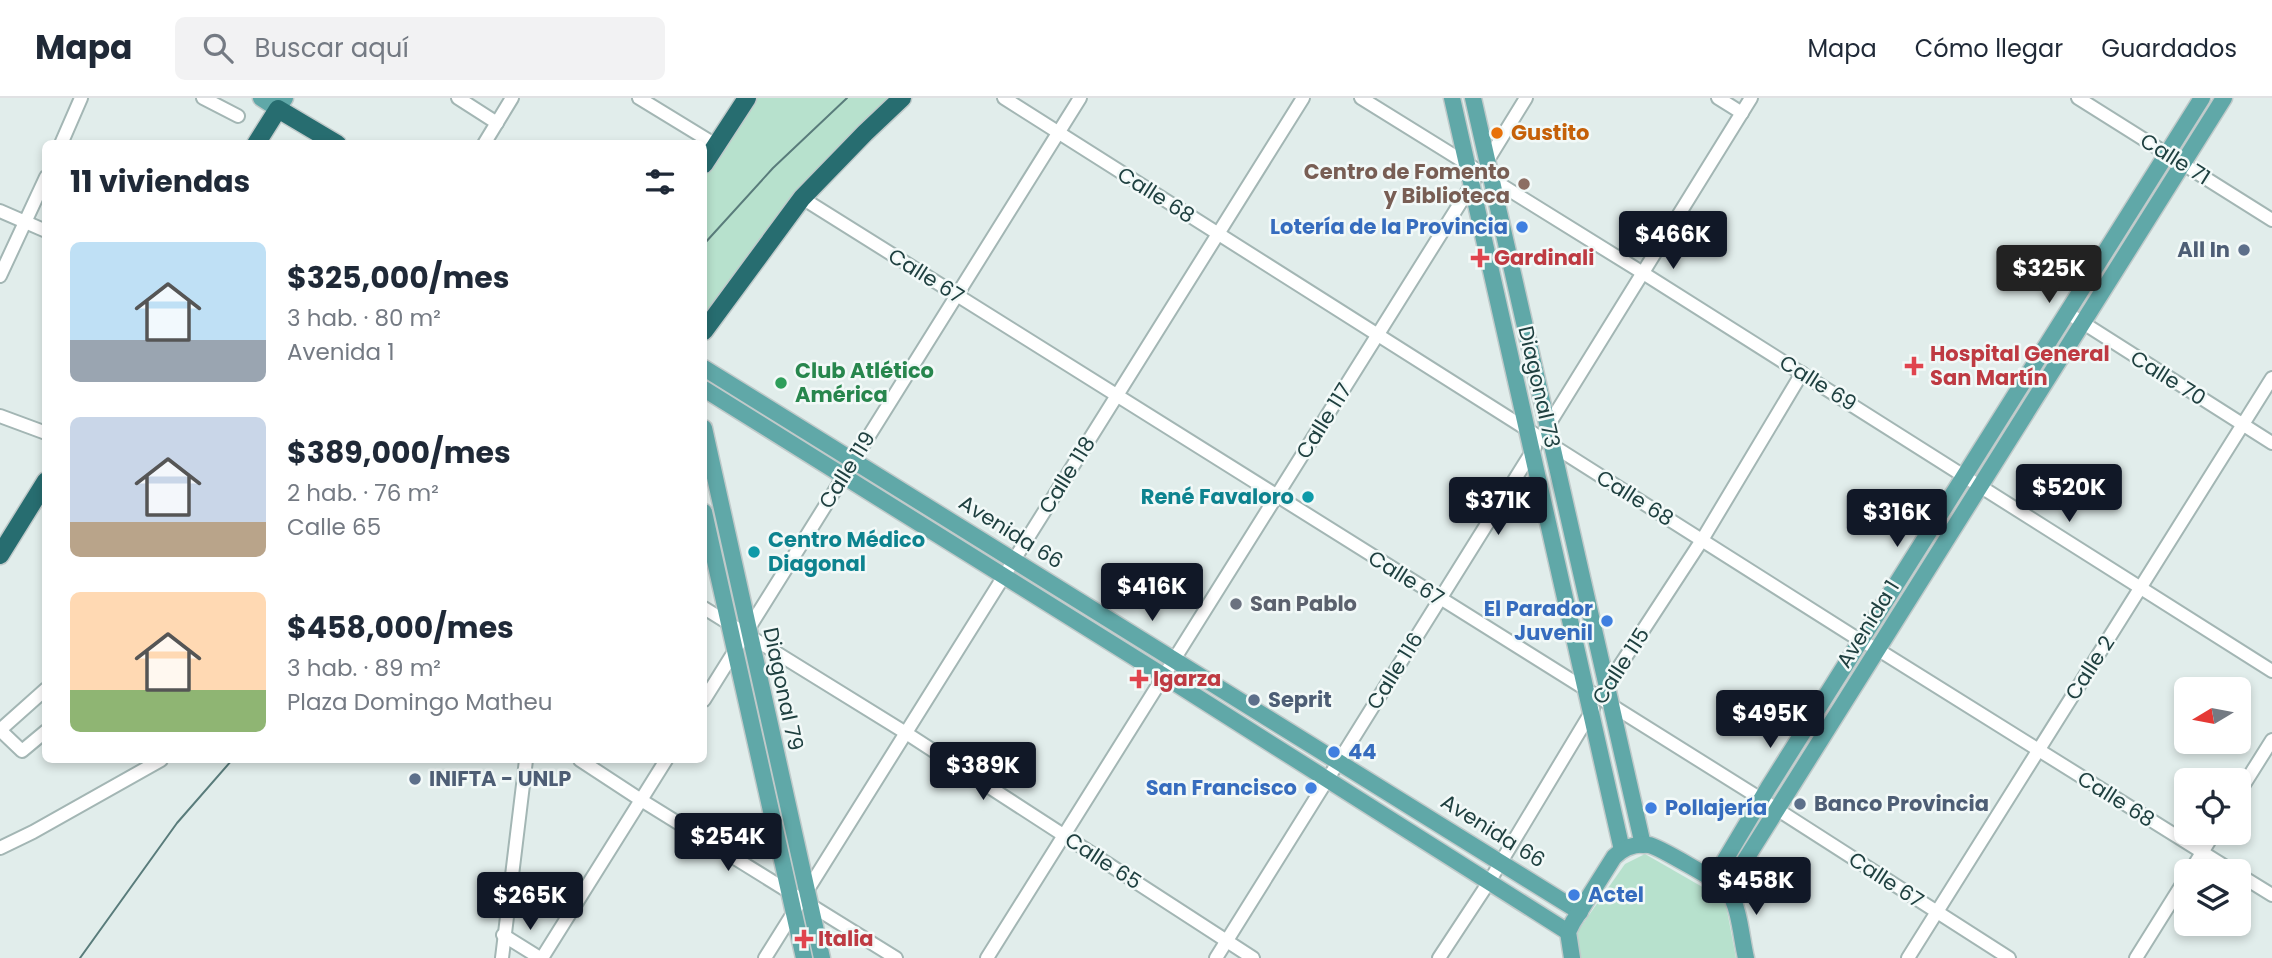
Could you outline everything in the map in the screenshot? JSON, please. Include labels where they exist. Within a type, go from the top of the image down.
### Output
[{"type":"highway","points":[[707,159],[747,98]]},
{"type":"highway","points":[[707,327],[802,198],[902,98]]},
{"type":"highway","points":[[258,140],[281,103],[332,140]]},
{"type":"highway","points":[[0,555],[42,487]]},
{"type":"main road","points":[[261,98],[281,103]]},
{"type":"main road","name":"Diagonal 73","points":[[1452,98],[1479,172],[1540,438],[1599,700],[1622,850]]},
{"type":"main road","name":"Diagonal 73","points":[[1473,98],[1479,172]]},
{"type":"main road","name":"Avenida 1","points":[[1720,885],[1760,799],[2202,98]]},
{"type":"main road","name":"Avenida 1","points":[[1720,885],[1775,809],[2224,98]]},
{"type":"main road","name":"Avenida 66","points":[[707,370],[1580,912]]},
{"type":"main road","name":"Avenida 66","points":[[707,391],[1568,932]]},
{"type":"main road","name":"Diagonal 79","points":[[707,442],[748,632],[800,899],[804,958]]},
{"type":"main road","name":"Diagonal 79","points":[[707,526],[734,651],[800,899],[822,958]]},
{"type":"main road","name":"Diagonal 73","points":[[1599,700],[1643,845]]},
{"type":"main road","points":[[1573,958],[1568,932],[1614,857],[1622,850],[1643,845],[1657,848],[1720,885],[1735,908],[1746,958]]},
{"type":"street","points":[[63,140],[81,98]]},
{"type":"street","points":[[203,98],[238,116]]},
{"type":"street","points":[[458,98],[496,123]]},
{"type":"street","points":[[486,140],[512,98]]},
{"type":"street","points":[[639,98],[716,145]]},
{"type":"street","name":"Calle 68","points":[[1004,98],[1861,641],[2213,859]]},
{"type":"street","name":"Calle 119","points":[[707,695],[1080,98]]},
{"type":"street","name":"Calle 118","points":[[765,958],[1303,98]]},
{"type":"street","name":"Calle 69","points":[[1361,98],[1643,272],[2272,671]]},
{"type":"street","name":"Calle 117","points":[[987,958],[1526,98]]},
{"type":"street","points":[[1717,98],[1742,113]]},
{"type":"street","name":"Calle 116","points":[[1216,958],[1751,98]]},
{"type":"street","name":"Calle 71","points":[[2078,98],[2272,220]]},
{"type":"street","points":[[0,276],[42,186]]},
{"type":"street","name":"Calle 67","points":[[802,198],[2009,958]]},
{"type":"street","points":[[0,211],[42,228]]},
{"type":"street","name":"Calle 70","points":[[2066,312],[2272,443]]},
{"type":"street","name":"Calle 115","points":[[1439,958],[1702,540],[1802,373]]},
{"type":"street","name":"Calle 2","points":[[1908,958],[2272,378]]},
{"type":"street","points":[[0,416],[42,432]]},
{"type":"street","name":"Calle 65","points":[[707,610],[748,632],[1253,958]]},
{"type":"street","points":[[42,693],[0,730],[22,751],[42,734]]},
{"type":"street","points":[[2251,773],[2272,740]]},
{"type":"street","points":[[0,848],[156,763]]},
{"type":"street","points":[[502,958],[526,763]]},
{"type":"street","points":[[585,763],[895,958]]},
{"type":"street","points":[[503,935],[541,958],[664,763]]},
{"type":"street","points":[[2198,859],[2206,845]]},
{"type":"street","points":[[2251,882],[2272,895]]},
{"type":"street","points":[[2136,958],[2174,897]]},
{"type":"green space","points":[[756,98],[893,98],[802,187],[707,312],[707,173]]},
{"type":"green space","points":[[1645,854],[1725,900],[1736,958],[1580,958],[1575,935],[1625,864]]},
{"type":"tram line","points":[[707,241],[773,168],[847,98]]},
{"type":"tram line","points":[[80,958],[177,823],[229,763]]},
{"type":"place","name":"Gustito","points":[[1497,133]]},
{"type":"place","name":"Centro de Fomento y Biblioteca","points":[[1524,184]]},
{"type":"place","name":"Lotería de la Provincia","points":[[1522,227]]},
{"type":"place","name":"All In","points":[[2244,250]]},
{"type":"place","name":"Gardinali","points":[[1480,258]]},
{"type":"place","name":"Hospital General San Martín","points":[[1914,366]]},
{"type":"place","name":"Club Atlético América","points":[[781,383]]},
{"type":"place","name":"René Favaloro","points":[[1308,497]]},
{"type":"place","name":"Centro Médico Diagonal","points":[[754,552]]},
{"type":"place","name":"San Pablo","points":[[1236,604]]},
{"type":"place","name":"El Parador Juvenil","points":[[1607,621]]},
{"type":"place","name":"Igarza","points":[[1139,679]]},
{"type":"place","name":"Seprit","points":[[1254,700]]},
{"type":"place","name":"44","points":[[1334,752]]},
{"type":"place","name":"INIFTA - UNLP","points":[[415,779]]},
{"type":"place","name":"San Francisco","points":[[1311,788]]},
{"type":"place","name":"Banco Provincia","points":[[1800,804]]},
{"type":"place","name":"Pollajería","points":[[1651,808]]},
{"type":"place","name":"Actel","points":[[1574,895]]},
{"type":"place","name":"Italia","points":[[804,939]]}]
